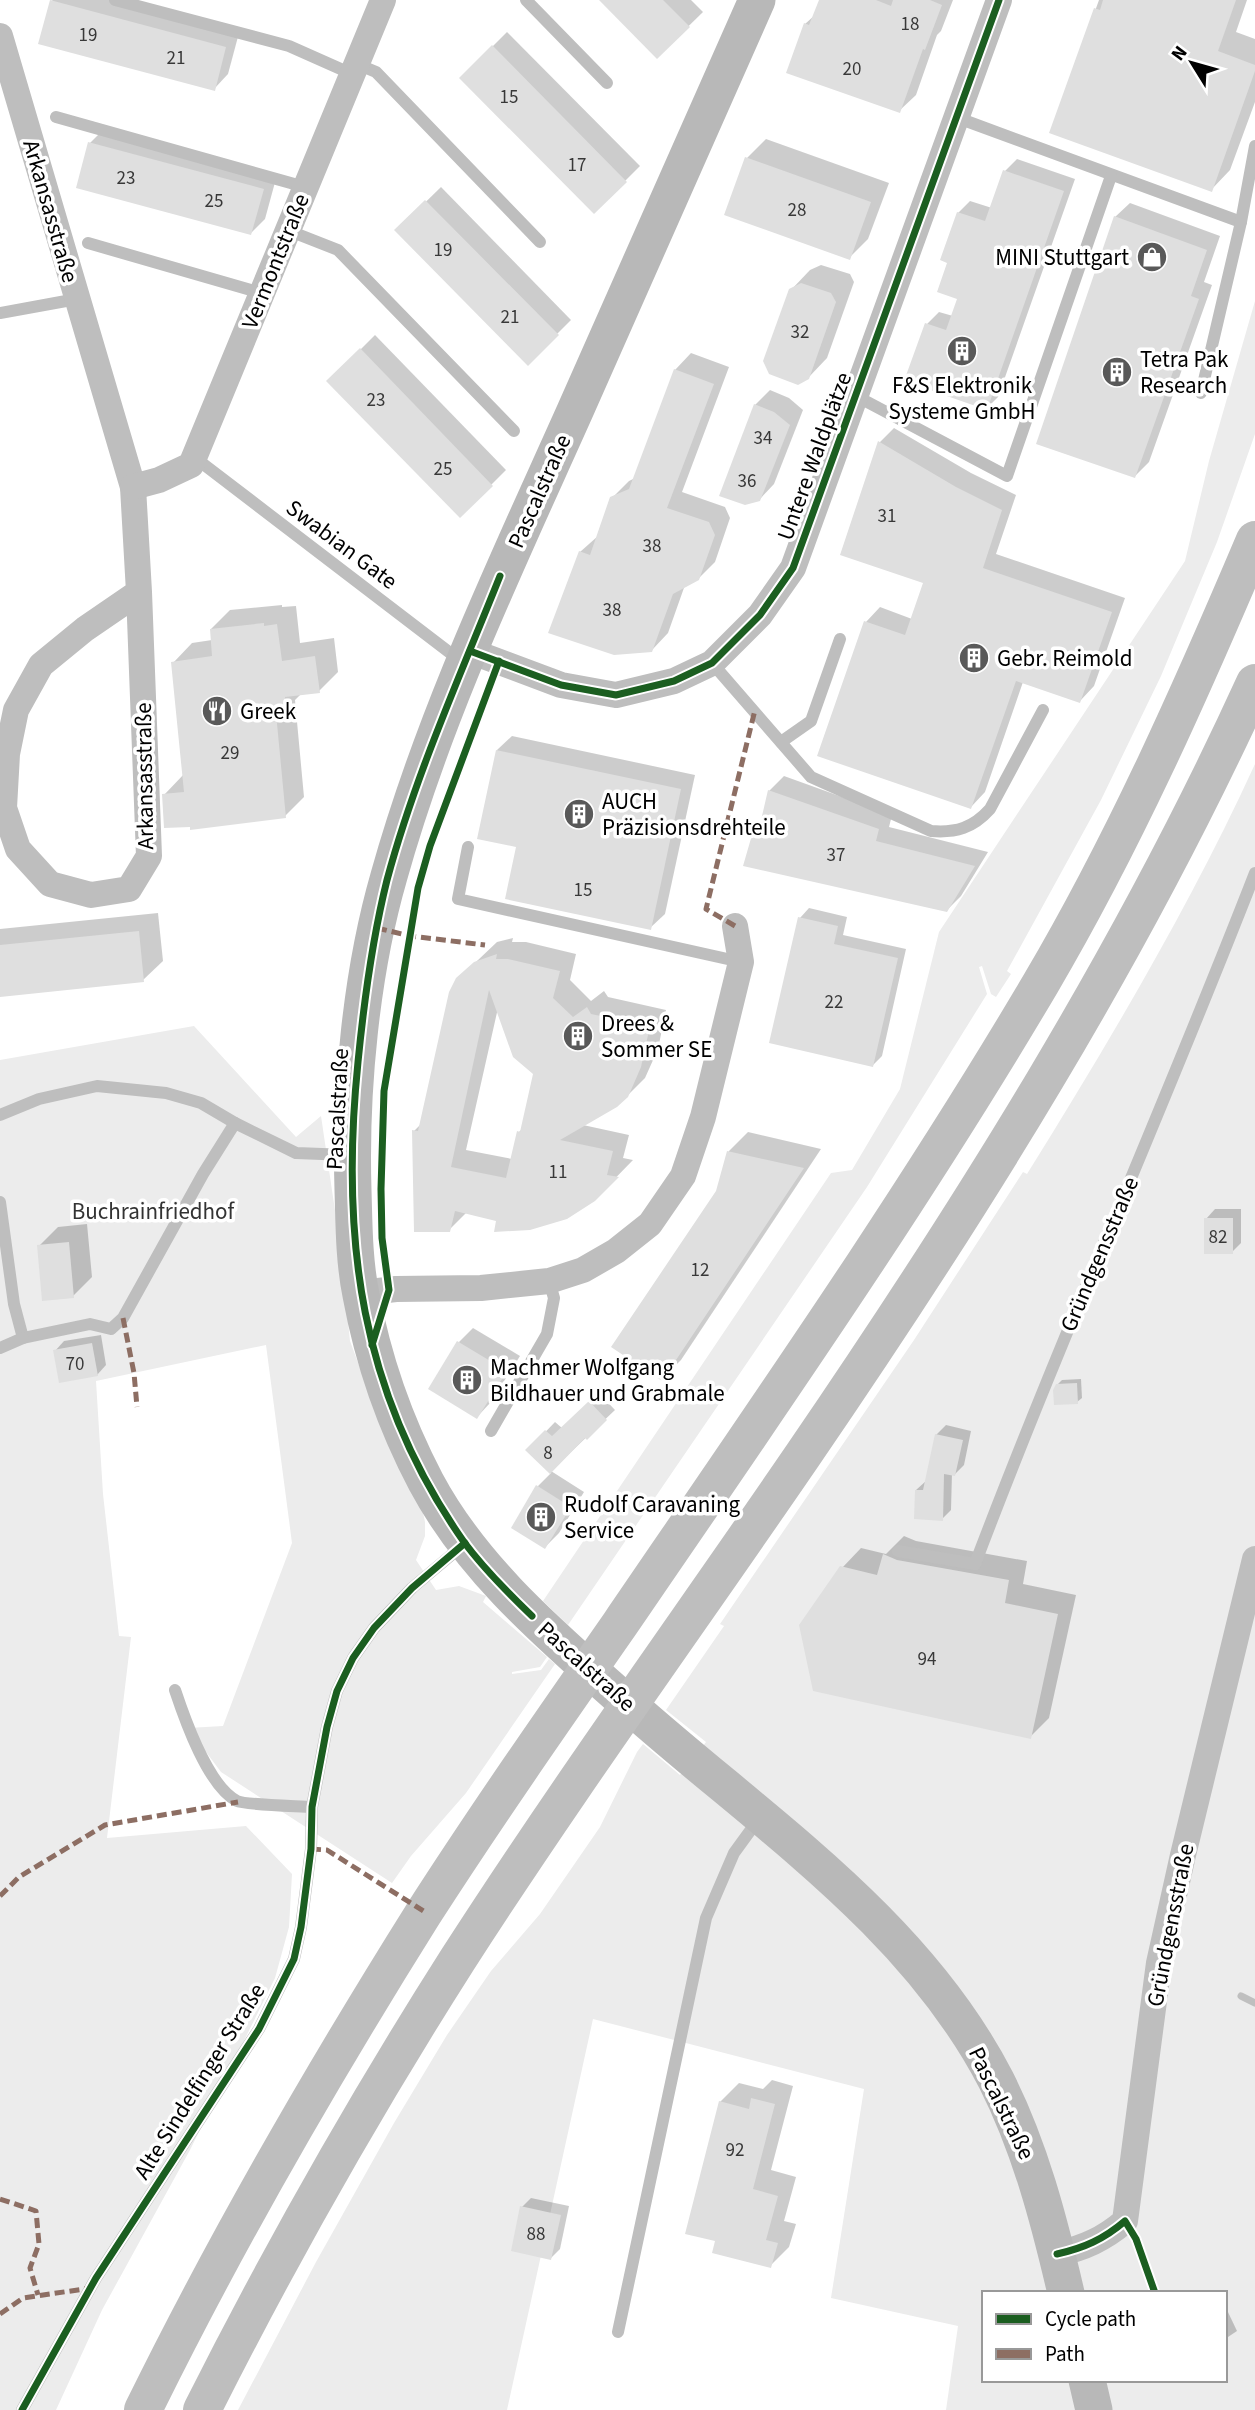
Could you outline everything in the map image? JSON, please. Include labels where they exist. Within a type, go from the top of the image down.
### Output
[{"type":"highway","points":[[144,2410],[221,2257],[317,2087],[425,1912],[503,1793],[862,1268],[947,1138],[1044,978],[1132,815],[1198,673],[1255,540]]},
{"type":"highway","points":[[202,2410],[320,2186],[388,2070],[609,1734],[855,1378],[1021,1120],[1091,1004],[1157,884],[1217,767],[1255,683]]},
{"type":"street","name":"Vermontstraße","points":[[194,457],[383,0]]},
{"type":"street","name":"Pascalstraße","points":[[757,0],[613,328],[500,576],[423,770],[388,880],[363,1009],[355,1094],[352,1155],[354,1245],[360,1293],[383,1382],[404,1437],[430,1489],[465,1543],[493,1578],[645,1720],[880,1922],[956,2014],[997,2081],[1035,2173],[1066,2291]]},
{"type":"street","name":"Untere Waldplätze","points":[[468,658],[561,685],[616,695],[674,681],[712,663],[760,615],[793,568],[999,0]]},
{"type":"street","name":"Arkansasstraße","points":[[0,36],[133,487],[139,592],[149,856],[129,889],[91,895],[50,884],[18,849],[4,808],[7,754],[16,710],[41,665],[85,629],[139,592]]},
{"type":"street","points":[[133,487],[159,480],[191,465],[194,457]]},
{"type":"street","points":[[360,1293],[396,1289],[481,1288],[549,1281],[583,1270],[616,1251],[650,1224],[683,1177],[717,1079],[741,962],[735,926]]},
{"type":"street","name":"Gründgensstraße","points":[[1057,2254],[1082,2248],[1108,2236],[1125,2221],[1159,1963],[1182,1856],[1255,1559]]},
{"type":"street","points":[[1087,2382],[1094,2410]]},
{"type":"lane","points":[[115,0],[289,46],[355,69],[376,72],[540,242]]},
{"type":"lane","points":[[526,0],[607,83]]},
{"type":"lane","points":[[56,117],[305,187]]},
{"type":"lane","points":[[958,118],[1241,222]]},
{"type":"lane","points":[[1201,393],[1241,222],[1255,146]]},
{"type":"lane","points":[[856,396],[1007,476],[1111,176]]},
{"type":"lane","points":[[287,230],[338,250],[514,431]]},
{"type":"lane","points":[[88,243],[261,293]]},
{"type":"lane","points":[[0,313],[77,299]]},
{"type":"lane","name":"Swabian Gate","points":[[194,457],[468,658]]},
{"type":"lane","points":[[781,742],[811,721],[840,639]]},
{"type":"lane","points":[[712,663],[781,742],[800,768],[822,784],[931,831],[963,829],[980,821],[990,808],[1043,710]]},
{"type":"lane","points":[[468,847],[457,900],[741,962]]},
{"type":"lane","name":"Gründgensstraße","points":[[898,1551],[975,1564],[1025,1432],[1209,991],[1255,873]]},
{"type":"lane","points":[[0,1115],[39,1099],[97,1086],[166,1093],[201,1102],[235,1123],[296,1153],[352,1155]]},
{"type":"lane","points":[[0,1348],[23,1338],[90,1324],[111,1329],[123,1318],[196,1186],[235,1123]]},
{"type":"lane","points":[[0,1202],[14,1304],[23,1338]]},
{"type":"lane","points":[[491,1430],[547,1334],[554,1298],[549,1281]]},
{"type":"lane","name":"Alte Sindelfinger Straße","points":[[22,2410],[96,2278],[259,2028],[294,1959],[311,1849],[312,1807],[327,1727],[337,1691],[352,1658],[374,1628],[412,1588],[465,1543]]},
{"type":"lane","points":[[175,1690],[188,1728],[215,1780],[238,1802],[312,1807]]},
{"type":"lane","points":[[618,2332],[706,1918],[734,1853],[761,1817]]},
{"type":"green space","points":[[1255,301],[1255,434],[1217,542],[1161,676],[1101,800],[1007,971],[1011,974],[996,997],[991,994],[982,966],[979,967],[987,994],[867,1187],[568,1625],[543,1601],[831,1173],[852,1170],[900,1089],[939,932],[1185,561],[1209,461]]},
{"type":"green space","points":[[1255,764],[1255,2410],[946,2410],[958,2326],[831,2298],[864,2089],[593,2019],[507,2410],[238,2410],[316,2262],[447,2035],[491,1971],[540,1914],[600,1827],[637,1752],[643,1744],[680,1775],[706,1742],[666,1710],[724,1626],[720,1624],[914,1340],[1023,1172],[1027,1174],[1147,973]]},
{"type":"green space","name":"Buchrainfriedhof","points":[[194,1026],[296,1137],[321,1116],[341,1251],[350,1341],[388,1444],[422,1508],[425,1536],[416,1560],[436,1590],[459,1586],[486,1596],[483,1602],[547,1657],[540,1667],[512,1674],[541,1670],[549,1659],[555,1664],[466,1793],[411,1856],[392,1883],[221,1772],[188,1728],[223,1726],[292,1543],[266,1345],[96,1381],[103,1494],[119,1636],[131,1637],[107,1838],[246,1826],[292,1874],[289,1927],[275,1978],[190,2150],[102,2310],[56,2410],[0,2410],[0,1060]]},
{"type":"building","points":[[50,0],[226,47],[215,91],[38,44]]},
{"type":"building","points":[[599,0],[663,0],[690,27],[657,59]]},
{"type":"building","points":[[819,0],[876,0],[891,6],[893,0],[930,0],[942,5],[900,113],[786,73],[804,23],[809,25]]},
{"type":"building","points":[[1103,0],[1236,0],[1218,51],[1255,65],[1255,71],[1212,192],[1049,133],[1094,8],[1100,10]]},
{"type":"building","points":[[492,45],[627,182],[594,214],[459,78]]},
{"type":"building","points":[[88,142],[264,189],[251,235],[76,188]]},
{"type":"building","points":[[745,157],[871,202],[850,260],[724,215]]},
{"type":"building","points":[[1003,170],[1064,191],[987,410],[904,381],[925,323],[946,330],[957,299],[937,292],[947,263],[940,260],[957,212],[985,221]]},
{"type":"building","points":[[425,200],[559,335],[528,366],[394,230]]},
{"type":"building","name":"Tetra Pak Research","points":[[1114,216],[1207,250],[1191,296],[1199,299],[1135,478],[1036,444]]},
{"type":"building","points":[[801,283],[831,293],[836,302],[809,379],[798,385],[769,374],[763,361],[789,289]]},
{"type":"building","points":[[360,348],[493,486],[460,518],[326,381]]},
{"type":"building","points":[[674,369],[714,384],[667,508],[709,522],[715,535],[699,580],[673,594],[652,652],[614,655],[548,633],[579,551],[590,555],[610,497],[629,489]]},
{"type":"building","points":[[754,404],[774,412],[790,425],[760,501],[745,505],[719,496]]},
{"type":"building","name":"Gebr. Reimold","points":[[878,441],[956,487],[1002,510],[983,568],[1112,612],[1080,703],[1016,681],[971,809],[817,756],[864,621],[905,635],[923,583],[840,555]]},
{"type":"building","points":[[264,623],[264,626],[277,624],[282,661],[315,656],[320,693],[285,697],[286,711],[276,713],[286,818],[190,830],[190,827],[164,828],[162,794],[184,792],[171,662],[212,656],[210,629]]},
{"type":"building","name":"AUCH Präzisionsdrehteile","points":[[496,750],[681,789],[651,930],[505,899],[516,847],[477,839]]},
{"type":"building","points":[[768,790],[879,829],[876,841],[975,866],[947,912],[743,866],[754,828],[759,829]]},
{"type":"building","name":"Drees & Sommer SE","points":[[798,917],[838,926],[834,944],[898,958],[873,1067],[769,1043]]},
{"type":"building","points":[[139,931],[144,982],[0,997],[0,945]]},
{"type":"building","points":[[497,954],[496,959],[508,959],[560,971],[553,998],[573,1017],[587,1007],[591,1014],[650,1026],[641,1067],[628,1097],[617,1107],[560,1140],[613,1151],[607,1175],[619,1177],[595,1201],[567,1219],[530,1230],[494,1232],[496,1221],[455,1211],[450,1232],[414,1232],[412,1130],[418,1131],[449,992],[456,978],[474,962]],"holes":[[[489,990],[513,1057],[533,1074],[506,1178],[451,1167]]]},
{"type":"building","points":[[727,1151],[804,1168],[662,1381],[611,1347],[716,1191]]},
{"type":"building","points":[[1204,1218],[1233,1218],[1233,1254],[1204,1254]]},
{"type":"building","points":[[69,1242],[74,1298],[42,1301],[37,1245]]},
{"type":"building","name":"Machmer Wolfgang Bildhauer und Grabmale","points":[[457,1341],[507,1371],[477,1419],[428,1389]]},
{"type":"building","points":[[92,1343],[98,1376],[59,1383],[53,1350]]},
{"type":"building","points":[[1077,1383],[1078,1404],[1054,1405],[1053,1390],[1056,1384]]},
{"type":"building","points":[[589,1401],[607,1420],[550,1474],[525,1450],[545,1430],[552,1436]]},
{"type":"building","points":[[935,1434],[963,1440],[955,1476],[944,1474],[943,1521],[914,1519],[915,1490],[923,1490]]},
{"type":"building","name":"Rudolf Caravaning Service","points":[[536,1485],[571,1507],[545,1549],[511,1528]]},
{"type":"building","points":[[883,1554],[897,1560],[1009,1580],[1005,1603],[1058,1614],[1031,1739],[813,1691],[799,1625],[840,1566],[877,1575]]},
{"type":"building","points":[[751,2098],[775,2104],[753,2189],[778,2196],[766,2240],[778,2243],[771,2268],[712,2253],[715,2241],[685,2234],[719,2101],[749,2109]]},
{"type":"building","points":[[520,2206],[561,2215],[551,2260],[511,2251]]},
{"type":"waterway","points":[[1241,1996],[1255,2003]]},
{"type":"marked path","points":[[735,926],[706,909],[755,710]]},
{"type":"marked path","points":[[377,928],[410,936],[485,945]]},
{"type":"marked path","points":[[123,1318],[134,1373],[137,1407]]},
{"type":"marked path","points":[[0,1896],[19,1877],[105,1825],[238,1802]]},
{"type":"marked path","points":[[311,1849],[327,1850],[425,1912]]},
{"type":"marked path","points":[[0,2199],[36,2211],[39,2244],[30,2268],[38,2295]]},
{"type":"marked path","points":[[0,2314],[23,2298],[91,2288]]},
{"type":"cycle path","points":[[470,651],[561,685],[616,695],[674,681],[712,663],[760,615],[793,568],[999,0]]},
{"type":"cycle path","points":[[500,576],[425,764],[387,880],[373,948],[360,1039],[353,1127],[352,1190],[356,1252],[365,1312],[380,1371],[401,1429],[429,1486],[464,1542],[496,1581],[532,1616]]},
{"type":"cycle path","points":[[372,1345],[389,1290],[382,1238],[384,1091],[418,888],[430,846],[499,661]]},
{"type":"cycle path","points":[[22,2410],[96,2278],[259,2029],[294,1959],[311,1849],[312,1807],[327,1727],[337,1691],[353,1658],[374,1628],[412,1588],[465,1543]]},
{"type":"cycle path","points":[[1057,2254],[1093,2242],[1125,2221],[1136,2239],[1154,2291]]},
{"type":"place","name":"MINI Stuttgart","points":[[1152,257]]},
{"type":"place","name":"F&S Elektronik Systeme GmbH","points":[[962,351]]},
{"type":"place","name":"Tetra Pak Research","points":[[1117,372]]},
{"type":"place","name":"Gebr. Reimold","points":[[974,658]]},
{"type":"place","name":"Greek","points":[[217,711]]},
{"type":"place","name":"AUCH Präzisionsdrehteile","points":[[579,814]]},
{"type":"place","name":"Drees & Sommer SE","points":[[578,1036]]},
{"type":"place","name":"Machmer Wolfgang Bildhauer und Grabmale","points":[[467,1380]]},
{"type":"place","name":"Rudolf Caravaning Service","points":[[541,1517]]}]
